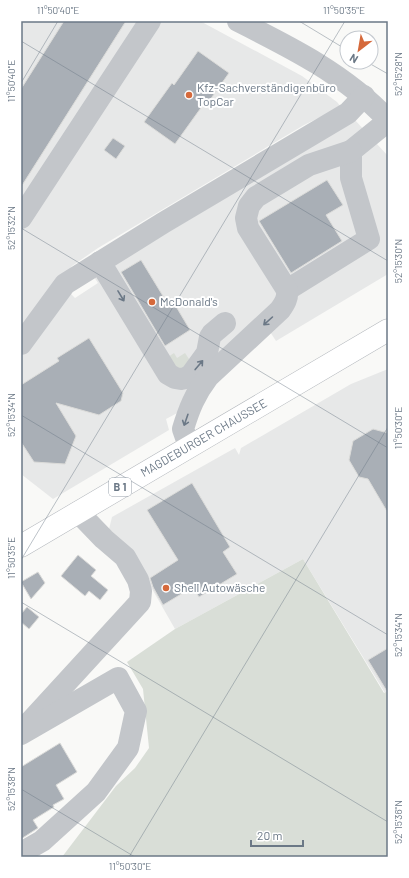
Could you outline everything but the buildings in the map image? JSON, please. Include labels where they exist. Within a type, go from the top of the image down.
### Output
[{"type":"main road","name":"MAGDEBURGER CHAUSSEE","points":[[21,546],[388,330]]},
{"type":"street","points":[[21,218],[150,21]]},
{"type":"street","points":[[189,446],[182,429],[200,387],[208,377],[280,310],[287,295],[287,290],[248,228],[246,218],[249,206],[256,197],[309,165],[351,151],[388,121],[364,96],[320,65],[238,21]]},
{"type":"street","points":[[21,344],[65,284],[163,223],[348,113],[364,96]]},
{"type":"street","points":[[287,290],[369,239],[351,178],[351,151]]},
{"type":"street","points":[[100,262],[168,374],[175,378],[186,378],[191,375],[207,353],[210,337],[225,323]]},
{"type":"street","points":[[21,733],[140,602],[141,591],[138,580],[125,557],[104,539],[78,512]]},
{"type":"street","points":[[21,733],[118,678],[136,711],[128,748],[96,792],[42,841],[21,853]]},
{"type":"shaded area","points":[[21,21],[200,21],[302,76],[337,102],[341,107],[304,125],[98,248],[72,266],[28,324],[71,294],[75,298],[98,283],[94,277],[355,120],[388,156],[388,274],[276,341],[261,318],[181,411],[166,419],[169,430],[53,499],[21,474]]},
{"type":"shaded area","points":[[174,353],[177,358],[185,353],[191,362],[183,368],[175,368],[168,357]]},
{"type":"shaded area","points":[[388,369],[388,691],[385,693],[303,559],[175,629],[140,568],[109,529],[112,517],[235,448],[239,455],[241,448],[351,384]]},
{"type":"shaded area","points":[[303,559],[384,693],[388,691],[388,857],[62,857],[116,786],[135,768],[149,748],[143,689],[127,662],[175,629]]},
{"type":"place","name":"Kfz-Sachverständigenbüro TopCar","points":[[189,95]]},
{"type":"place","name":"McDonald's","points":[[152,302]]},
{"type":"place","name":"Shell Autowäsche","points":[[166,588]]}]
